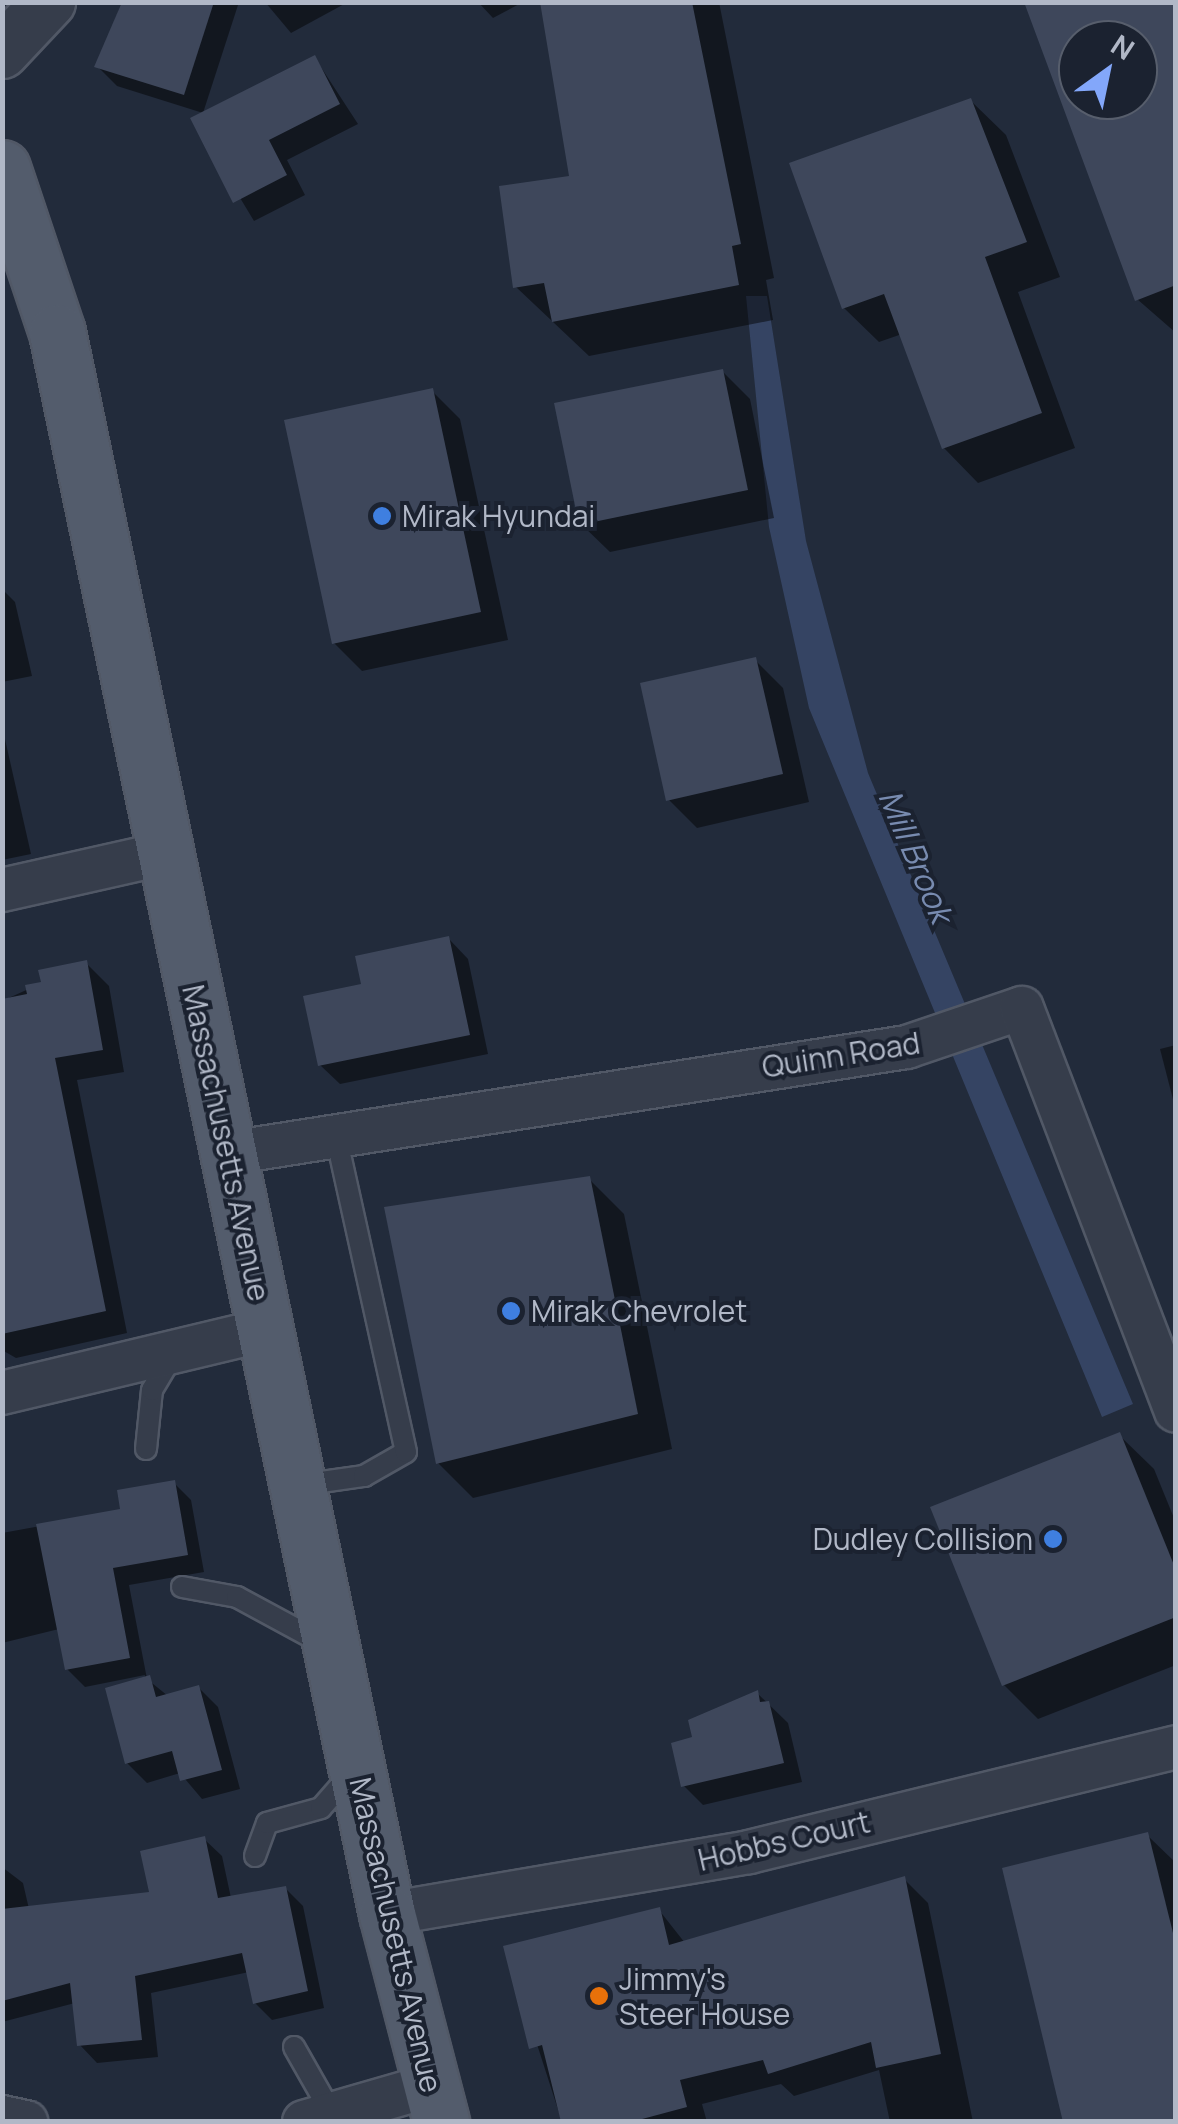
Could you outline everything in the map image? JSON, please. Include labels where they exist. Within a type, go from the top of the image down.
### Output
[{"type":"main road","name":"Massachusetts Avenue","points":[[2,168],[12,231],[57,332],[388,1914],[435,2104]]},
{"type":"street","points":[[2,52],[49,2]]},
{"type":"street","points":[[2,890],[166,854]]},
{"type":"street","name":"Quinn Road","points":[[229,1152],[932,1041],[1022,1008],[1176,1411]]},
{"type":"street","points":[[2,1393],[266,1330]]},
{"type":"street","name":"Hobbs Court","points":[[388,1914],[748,1852],[1176,1747]]},
{"type":"street","points":[[318,2118],[435,2104]]},
{"type":"street","points":[[2,2117],[26,2122]]},
{"type":"lane","points":[[298,1486],[364,1476],[406,1452],[336,1136]]},
{"type":"lane","points":[[146,1449],[152,1390],[175,1352]]},
{"type":"lane","points":[[182,1587],[236,1597],[333,1651]]},
{"type":"lane","points":[[255,1856],[268,1823],[321,1808],[357,1767]]},
{"type":"lane","points":[[294,2047],[318,2118]]},
{"type":"water","points":[[746,296],[767,296],[806,541],[868,773],[1133,1404],[1102,1417],[809,708],[769,527]]},
{"type":"building","points":[[122,2],[214,2],[184,95],[94,67]]},
{"type":"building","points":[[540,2],[692,2],[741,244],[732,246],[739,285],[552,322],[544,283],[513,288],[499,186],[569,176]]},
{"type":"building","points":[[1024,2],[1176,2],[1176,285],[1135,301],[1068,120],[1158,120],[1158,20],[1058,20],[1058,94]]},
{"type":"building","points":[[315,55],[340,104],[269,140],[287,175],[233,203],[190,118]]},
{"type":"building","points":[[971,98],[1027,242],[985,257],[1042,413],[942,449],[884,294],[842,309],[789,163]]},
{"type":"building","points":[[723,369],[748,490],[579,525],[554,403]]},
{"type":"building","name":"Mirak Hyundai","points":[[433,388],[481,612],[332,644],[284,420]]},
{"type":"building","points":[[756,657],[783,774],[666,801],[640,683]]},
{"type":"building","points":[[449,936],[470,1035],[318,1066],[303,996],[361,984],[355,956]]},
{"type":"building","points":[[87,960],[103,1050],[55,1058],[106,1311],[2,1334],[2,999],[27,994],[25,985],[41,982],[38,970]]},
{"type":"building","name":"Mirak Chevrolet","points":[[590,1176],[638,1414],[436,1464],[384,1207]]},
{"type":"building","name":"Dudley Collision","points":[[1120,1432],[1176,1570],[1176,1617],[1002,1686],[930,1507]]},
{"type":"building","points":[[175,1480],[188,1555],[113,1568],[130,1658],[65,1670],[36,1524],[120,1509],[117,1490]]},
{"type":"building","points":[[150,1675],[156,1697],[199,1685],[222,1770],[180,1781],[172,1751],[125,1764],[105,1688]]},
{"type":"building","points":[[758,1690],[760,1702],[769,1701],[784,1763],[681,1787],[671,1743],[692,1737],[688,1720]]},
{"type":"building","points":[[1148,1832],[1176,1945],[1176,2122],[1063,2122],[1002,1868]]},
{"type":"building","points":[[205,1836],[218,1898],[286,1886],[308,1991],[253,2004],[242,1953],[135,1976],[142,2040],[77,2046],[70,1983],[2,2001],[2,1909],[149,1892],[140,1851]]},
{"type":"building","points":[[905,1876],[941,2054],[876,2068],[871,2042],[768,2074],[763,2060],[680,2080],[687,2107],[631,2122],[561,2122],[542,2045],[529,2049],[503,1946],[660,1907],[669,1945]]},
{"type":"place","name":"Mirak Hyundai","points":[[382,516]]},
{"type":"place","name":"Mirak Chevrolet","points":[[511,1311]]},
{"type":"place","name":"Dudley Collision","points":[[1053,1539]]},
{"type":"place","name":"Jimmy's Steer House","points":[[599,1996]]},
{"type":"water label","name":"Mill Brook","points":[[916,856]]}]
